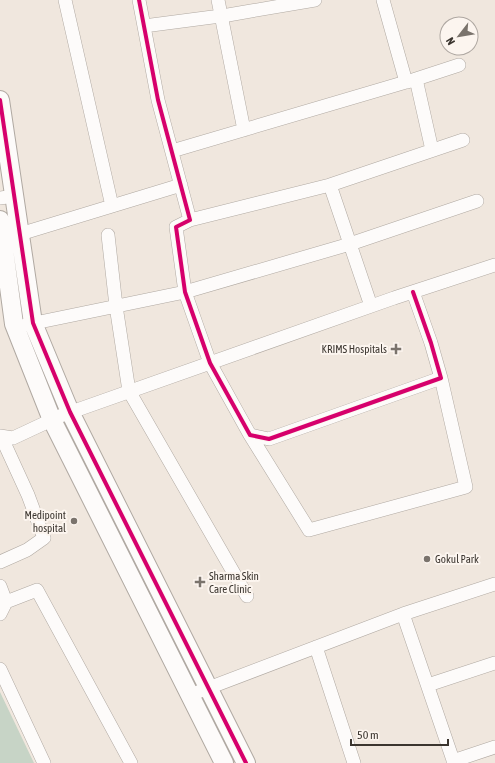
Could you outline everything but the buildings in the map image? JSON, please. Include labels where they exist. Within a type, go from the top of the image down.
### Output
[{"type":"street","points":[[65,0],[112,206]]},
{"type":"street","points":[[140,0],[158,100],[190,220]]},
{"type":"street","points":[[218,0],[244,130]]},
{"type":"street","points":[[144,26],[221,16],[295,2],[315,0]]},
{"type":"street","points":[[383,0],[411,81],[432,150]]},
{"type":"street","points":[[172,151],[411,81],[459,65]]},
{"type":"street","points":[[0,100],[7,197],[20,234],[33,322],[70,412],[246,763]]},
{"type":"street","points":[[413,292],[431,343],[441,378],[466,487],[309,530],[250,435],[210,363],[185,292],[176,228],[190,220],[330,184],[463,140]]},
{"type":"street","points":[[330,184],[371,306]]},
{"type":"street","points":[[20,234],[181,185]]},
{"type":"street","points":[[15,327],[33,322],[185,292],[350,244],[477,201]]},
{"type":"street","points":[[0,220],[15,327],[52,420],[224,763]]},
{"type":"street","points":[[108,235],[116,306],[129,391],[247,596]]},
{"type":"street","points":[[0,436],[13,438],[70,412],[371,306],[495,266]]},
{"type":"street","points":[[250,435],[268,439],[441,378]]},
{"type":"street","points":[[0,436],[28,495],[44,538],[27,550],[0,562]]},
{"type":"street","points":[[190,696],[403,614],[495,584]]},
{"type":"street","points":[[0,586],[6,602]]},
{"type":"street","points":[[0,614],[6,602],[37,590],[131,763]]},
{"type":"street","points":[[403,614],[454,762],[495,747]]},
{"type":"street","points":[[316,647],[354,763]]},
{"type":"street","points":[[428,685],[495,663]]},
{"type":"street","points":[[0,669],[44,763]]},
{"type":"green space","points":[[0,692],[34,763],[0,763]]},
{"type":"cycle path","points":[[139,0],[158,100],[190,220],[176,227],[185,292],[210,363],[250,435],[269,439],[441,378],[431,343],[413,292]]},
{"type":"cycle path","points":[[0,100],[33,323],[70,412],[246,763]]},
{"type":"place","name":"KRIMS Hospitals","points":[[396,349]]},
{"type":"place","name":"Medipoint hospital","points":[[74,521]]},
{"type":"place","name":"Gokul Park","points":[[427,559]]},
{"type":"place","name":"Sharma Skin Care Clinic","points":[[200,582]]}]
